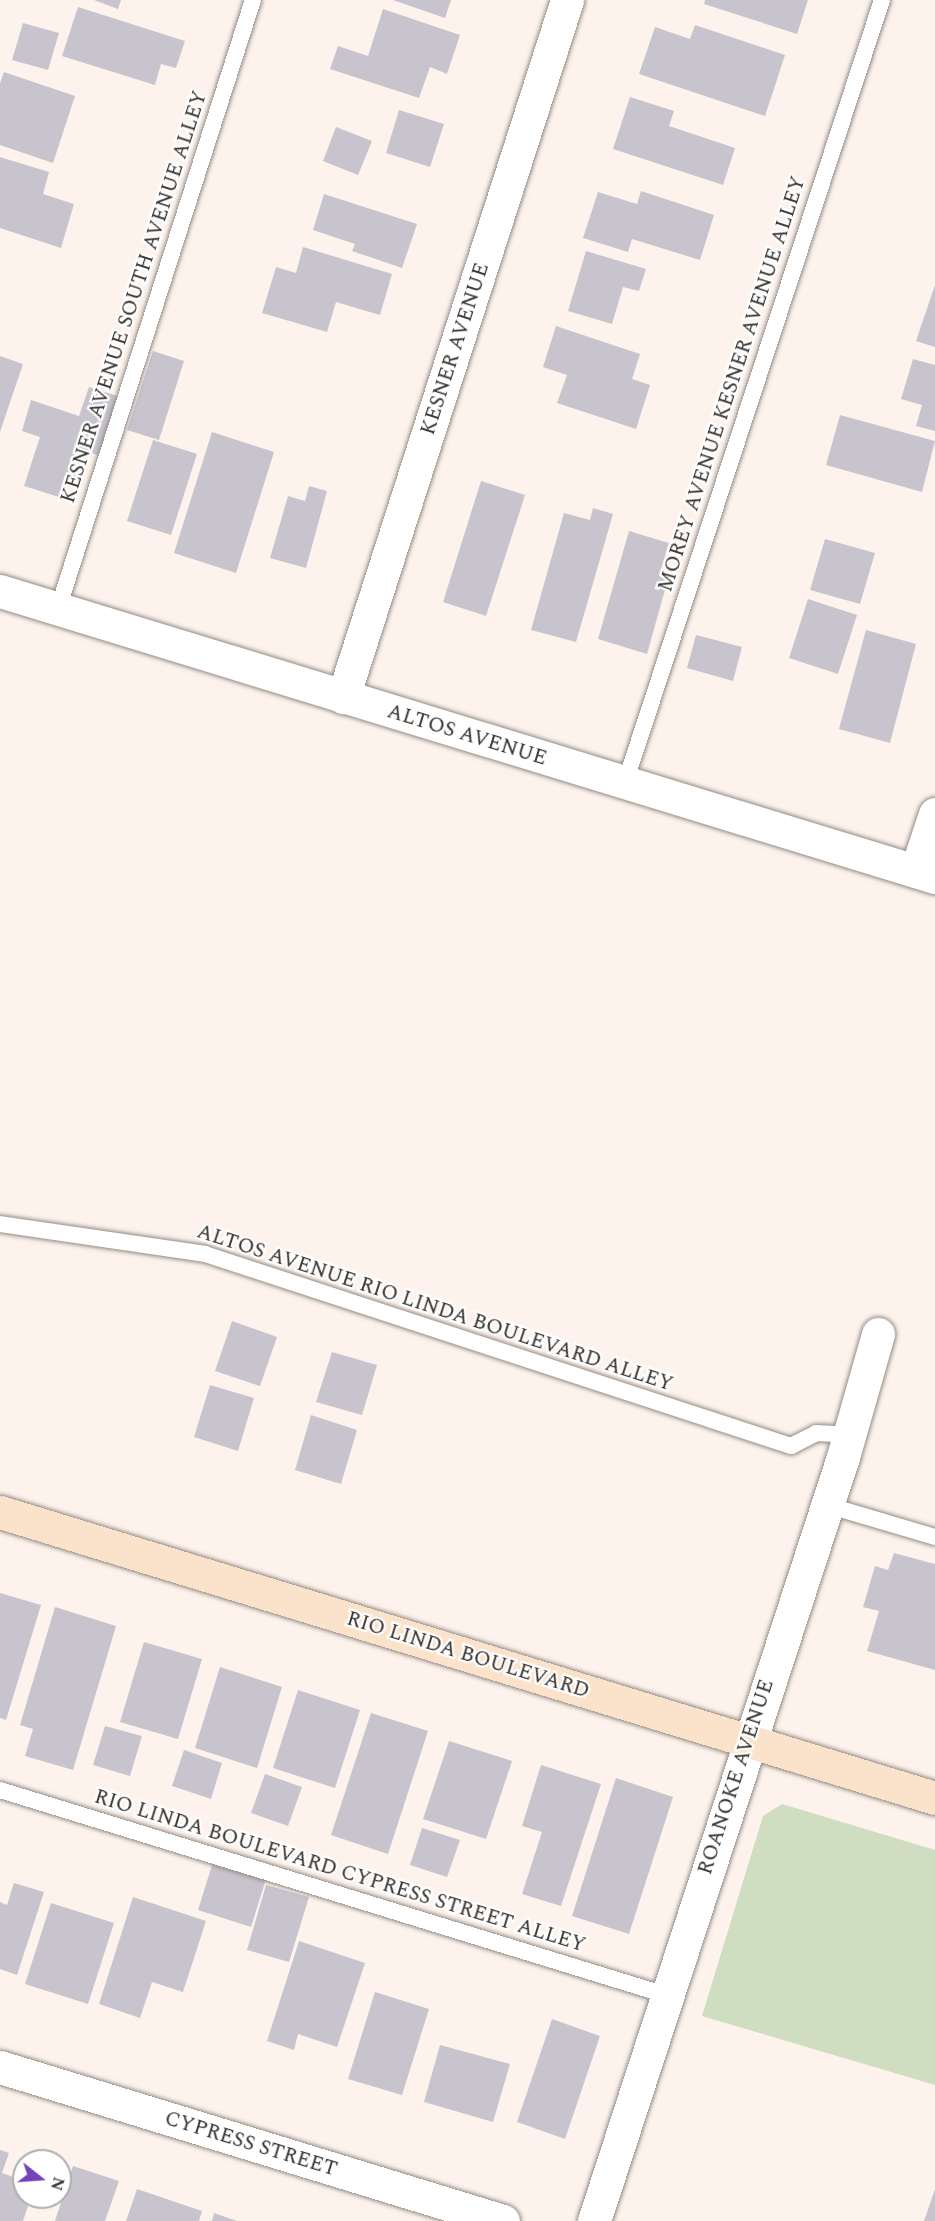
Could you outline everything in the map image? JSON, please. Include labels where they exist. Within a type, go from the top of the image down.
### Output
[{"type":"main road","name":"RIO LINDA BOULEVARD","points":[[0,1512],[935,1798]]},
{"type":"street","name":"KESNER AVENUE","points":[[343,697],[567,0]]},
{"type":"street","name":"ALTOS AVENUE","points":[[0,591],[926,874]]},
{"type":"street","points":[[926,874],[935,814]]},
{"type":"street","name":"ROANOKE AVENUE","points":[[594,2221],[748,1740],[827,1505],[878,1334]]},
{"type":"street","name":"CYPRESS STREET","points":[[0,2067],[502,2221]]},
{"type":"lane","name":"KESNER AVENUE SOUTH AVENUE ALLEY","points":[[58,609],[253,0]]},
{"type":"lane","name":"MOREY AVENUE KESNER AVENUE ALLEY","points":[[625,783],[882,0]]},
{"type":"lane","name":"ALTOS AVENUE RIO LINDA BOULEVARD ALLEY","points":[[0,1224],[204,1254],[791,1446],[816,1433],[849,1435]]},
{"type":"lane","points":[[827,1505],[935,1537]]},
{"type":"lane","name":"RIO LINDA BOULEVARD CYPRESS STREET ALLEY","points":[[0,1790],[666,1995]]},
{"type":"green space","points":[[782,1804],[935,1850],[935,2085],[702,2016],[763,1816]]},
{"type":"building","points":[[94,0],[121,0],[118,9]]},
{"type":"building","points":[[393,0],[451,0],[445,18]]},
{"type":"building","points":[[705,0],[808,0],[797,34],[704,4]]},
{"type":"building","points":[[78,7],[185,41],[176,68],[161,64],[155,85],[62,56]]},
{"type":"building","points":[[383,9],[460,35],[447,74],[430,67],[419,98],[330,69],[338,46],[368,56]]},
{"type":"building","points":[[23,23],[59,33],[48,70],[12,60]]},
{"type":"building","points":[[695,25],[785,55],[765,116],[639,74],[655,27],[690,39]]},
{"type":"building","points":[[4,72],[75,96],[53,163],[0,145],[0,83]]},
{"type":"building","points":[[630,97],[674,111],[669,126],[735,148],[723,185],[613,149]]},
{"type":"building","points":[[399,110],[444,124],[430,167],[386,153]]},
{"type":"building","points":[[336,127],[372,141],[358,175],[323,161]]},
{"type":"building","points":[[0,157],[49,172],[43,194],[74,204],[61,248],[0,228]]},
{"type":"building","points":[[641,191],[714,215],[700,260],[632,239],[628,252],[583,238],[598,192],[637,204]]},
{"type":"building","points":[[324,194],[417,224],[402,268],[352,251],[355,244],[313,230]]},
{"type":"building","points":[[303,247],[392,274],[380,315],[336,302],[327,332],[262,313],[276,267],[296,273]]},
{"type":"building","points":[[586,251],[646,269],[639,291],[623,287],[612,324],[568,311]]},
{"type":"building","points":[[935,285],[935,347],[916,341]]},
{"type":"building","points":[[556,326],[640,354],[632,379],[650,385],[636,429],[557,403],[567,375],[543,367]]},
{"type":"building","points":[[153,351],[184,361],[159,440],[127,430]]},
{"type":"building","points":[[0,356],[23,364],[0,432]]},
{"type":"building","points":[[913,359],[935,365],[935,431],[916,426],[922,405],[901,399]]},
{"type":"building","points":[[89,387],[124,398],[105,457],[88,452],[79,479],[65,475],[59,497],[24,486],[40,437],[22,431],[31,400],[79,416]]},
{"type":"building","points":[[840,415],[935,441],[922,492],[826,465]]},
{"type":"building","points":[[212,432],[274,452],[236,573],[174,553]]},
{"type":"building","points":[[153,440],[197,454],[171,535],[127,521]]},
{"type":"building","points":[[481,481],[525,495],[486,616],[443,602]]},
{"type":"building","points":[[309,486],[327,491],[306,568],[270,558],[288,496],[305,501]]},
{"type":"building","points":[[593,508],[613,514],[576,642],[531,630],[564,513],[590,520]]},
{"type":"building","points":[[629,531],[669,543],[659,576],[668,579],[647,654],[598,639]]},
{"type":"building","points":[[825,539],[875,553],[860,604],[810,590]]},
{"type":"building","points":[[808,599],[857,615],[838,674],[789,658]]},
{"type":"building","points":[[866,630],[916,644],[890,743],[839,729]]},
{"type":"building","points":[[696,635],[742,647],[733,681],[687,668]]},
{"type":"building","points":[[232,1321],[277,1337],[260,1386],[215,1371]]},
{"type":"building","points":[[332,1352],[377,1365],[362,1415],[316,1402]]},
{"type":"building","points":[[210,1385],[254,1398],[238,1451],[194,1437]]},
{"type":"building","points":[[311,1415],[357,1430],[341,1484],[295,1470]]},
{"type":"building","points":[[894,1553],[935,1564],[935,1670],[867,1651],[879,1611],[863,1607],[875,1566],[888,1570]]},
{"type":"building","points":[[0,1593],[41,1605],[6,1720],[0,1718]]},
{"type":"building","points":[[55,1607],[116,1626],[73,1770],[25,1756],[33,1729],[20,1725]]},
{"type":"building","points":[[144,1642],[202,1659],[178,1739],[120,1722]]},
{"type":"building","points":[[220,1667],[282,1687],[257,1768],[195,1748]]},
{"type":"building","points":[[298,1690],[360,1710],[335,1788],[273,1768]]},
{"type":"building","points":[[371,1713],[428,1731],[388,1854],[331,1835]]},
{"type":"building","points":[[105,1726],[142,1736],[130,1776],[93,1765]]},
{"type":"building","points":[[449,1741],[512,1761],[486,1839],[423,1819]]},
{"type":"building","points":[[184,1750],[222,1763],[211,1799],[172,1786]]},
{"type":"building","points":[[541,1765],[601,1784],[561,1906],[522,1894],[542,1832],[522,1826]]},
{"type":"building","points":[[265,1774],[302,1787],[288,1826],[251,1813]]},
{"type":"building","points":[[616,1778],[673,1797],[629,1934],[572,1916]]},
{"type":"building","points":[[422,1828],[460,1840],[447,1877],[410,1865]]},
{"type":"building","points":[[213,1862],[266,1879],[251,1927],[198,1910]]},
{"type":"building","points":[[14,1883],[44,1892],[17,1975],[0,1969],[0,1902],[7,1905]]},
{"type":"building","points":[[266,1885],[309,1897],[289,1962],[247,1950]]},
{"type":"building","points":[[133,1897],[206,1921],[183,1992],[152,1982],[140,2018],[99,2004]]},
{"type":"building","points":[[51,1903],[114,1923],[88,2004],[25,1984]]},
{"type":"building","points":[[299,1941],[365,1963],[337,2047],[298,2034],[294,2050],[267,2041]]},
{"type":"building","points":[[375,1992],[429,2009],[402,2095],[348,2079]]},
{"type":"building","points":[[552,2019],[600,2036],[565,2139],[517,2122]]},
{"type":"building","points":[[440,2045],[510,2064],[493,2122],[424,2102]]},
{"type":"building","points":[[0,2150],[9,2153],[2,2173],[12,2177],[12,2209],[27,2209],[23,2221],[0,2221]]},
{"type":"building","points":[[73,2166],[119,2181],[105,2221],[55,2221],[59,2209],[72,2209]]},
{"type":"building","points":[[137,2189],[202,2211],[199,2221],[126,2221]]},
{"type":"building","points":[[935,2189],[935,2221],[924,2221]]},
{"type":"building","points":[[214,2213],[237,2221],[212,2221]]}]
